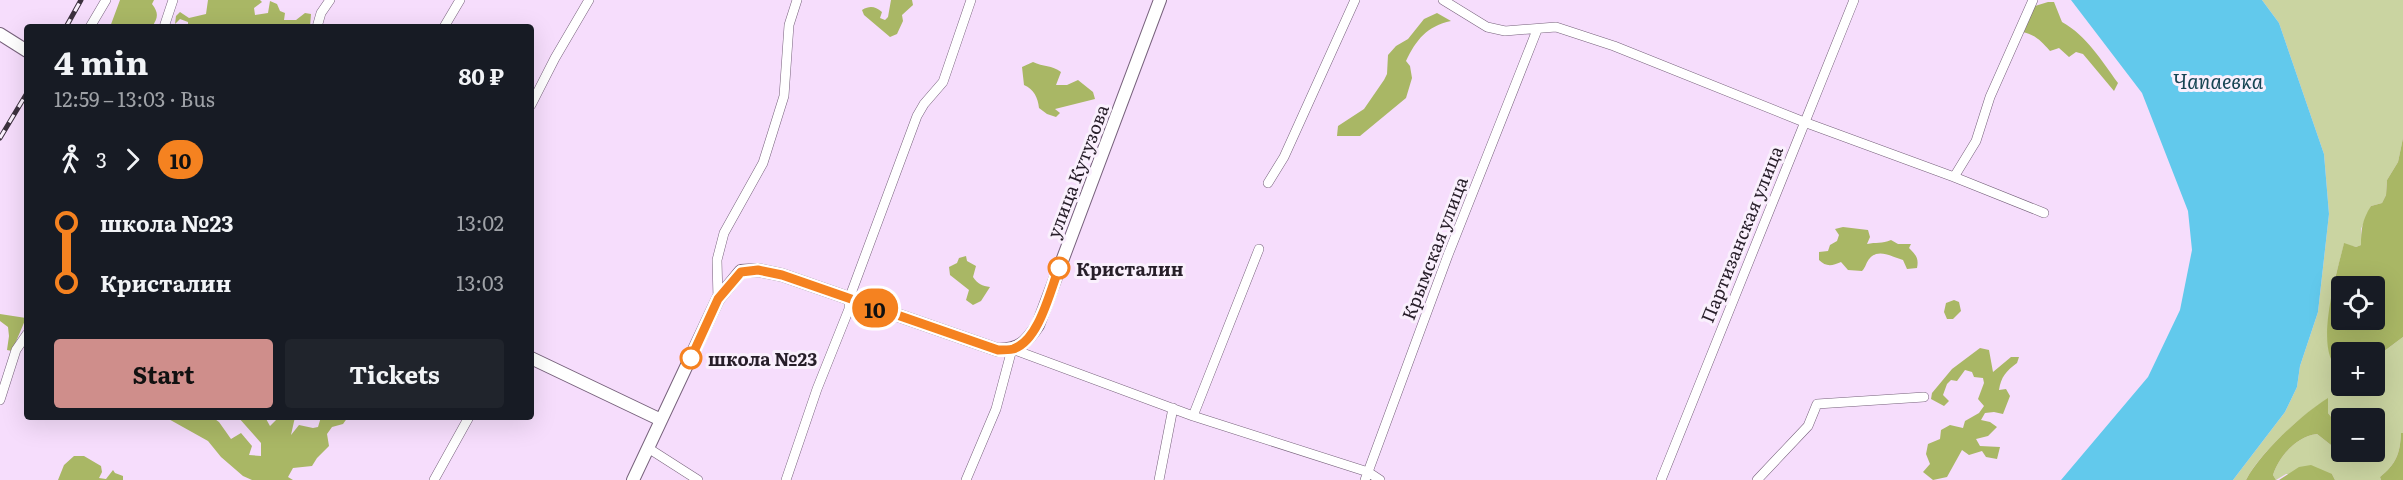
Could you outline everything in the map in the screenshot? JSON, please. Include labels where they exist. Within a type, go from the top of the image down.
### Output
[{"type":"street","points":[[92,24],[106,0]]},
{"type":"street","points":[[165,24],[173,0]]},
{"type":"street","points":[[318,24],[321,13],[330,0]]},
{"type":"street","points":[[446,24],[460,0]]},
{"type":"street","points":[[534,99],[555,58],[590,0]]},
{"type":"street","points":[[718,299],[717,260],[724,233],[763,163],[784,96],[789,25],[796,0]]},
{"type":"street","points":[[786,480],[817,389],[849,309],[849,299],[917,116],[943,82],[971,0]]},
{"type":"street","name":"улица Кутузова","points":[[1012,349],[1028,340],[1038,325],[1160,0]]},
{"type":"street","points":[[1268,183],[1284,157],[1355,0]]},
{"type":"street","points":[[1443,0],[1487,27],[1505,31],[1556,27],[1614,46],[1804,122],[2044,213]]},
{"type":"street","name":"Партизанская улица","points":[[1661,480],[1854,0]]},
{"type":"street","points":[[1954,177],[1976,141],[1990,97],[2033,0]]},
{"type":"street","name":"Крымская улица","points":[[1367,476],[1448,255],[1537,30]]},
{"type":"street","points":[[0,34],[24,49]]},
{"type":"street","points":[[1193,416],[1259,249]]},
{"type":"street","points":[[633,480],[718,299],[741,272],[758,270],[782,275],[998,350],[1012,349],[1193,416],[1380,480]]},
{"type":"street","points":[[0,400],[16,350],[24,338]]},
{"type":"street","points":[[966,480],[996,409],[1012,349]]},
{"type":"street","points":[[534,359],[661,420]]},
{"type":"street","points":[[1757,480],[1808,426],[1817,404],[1924,397]]},
{"type":"street","points":[[1158,480],[1173,408]]},
{"type":"street","points":[[434,480],[467,420]]},
{"type":"street","points":[[648,448],[698,480]]},
{"type":"green space","points":[[120,0],[154,0],[152,4],[157,16],[154,24],[111,24]]},
{"type":"green space","points":[[208,0],[260,0],[262,2],[254,8],[255,15],[268,13],[270,1],[277,4],[280,11],[285,13],[284,20],[296,20],[305,13],[311,14],[310,24],[188,24],[180,19],[175,24],[176,16],[180,12],[189,18],[206,14]]},
{"type":"green space","points":[[891,0],[912,0],[913,5],[902,15],[903,21],[897,34],[890,37],[864,15],[862,10],[875,8],[882,12],[880,18],[885,20],[888,17]]},
{"type":"green space","points":[[2262,0],[2403,0],[2403,138],[2398,162],[2387,180],[2386,195],[2382,203],[2371,206],[2361,229],[2361,245],[2356,247],[2344,244],[2336,276],[2331,276],[2331,330],[2334,330],[2335,342],[2331,342],[2331,396],[2385,396],[2385,350],[2403,337],[2403,433],[2401,433],[2396,458],[2390,468],[2380,477],[2381,480],[2335,480],[2332,474],[2286,474],[2276,480],[2273,475],[2284,454],[2296,443],[2317,434],[2331,445],[2331,462],[2385,462],[2385,408],[2331,408],[2331,417],[2328,413],[2328,399],[2282,435],[2261,458],[2246,480],[2233,480],[2285,412],[2297,387],[2300,366],[2318,312],[2329,214],[2324,154],[2279,23]]},
{"type":"green space","points":[[2054,2],[2062,22],[2079,34],[2099,57],[2118,83],[2114,91],[2083,54],[2076,52],[2069,57],[2059,48],[2050,51],[2038,39],[2022,32],[2035,6]]},
{"type":"green space","points":[[1437,13],[1451,21],[1429,30],[1418,40],[1410,53],[1406,61],[1410,66],[1412,78],[1406,98],[1360,136],[1337,136],[1338,126],[1364,109],[1384,80],[1387,74],[1388,55],[1396,46],[1408,39],[1424,19]]},
{"type":"green space","points":[[1033,62],[1061,72],[1056,85],[1067,85],[1078,80],[1093,92],[1095,99],[1055,109],[1060,113],[1056,117],[1047,114],[1039,108],[1033,91],[1024,85],[1022,67]]},
{"type":"green space","points":[[2403,138],[2403,337],[2385,350],[2385,342],[2331,342],[2331,358],[2327,331],[2331,301],[2331,330],[2385,330],[2385,276],[2336,276],[2344,243],[2356,247],[2361,245],[2366,216],[2371,206],[2382,203],[2386,195],[2387,180],[2398,162]]},
{"type":"green space","points":[[1843,227],[1868,230],[1870,237],[1867,244],[1891,240],[1898,244],[1911,244],[1909,248],[1918,262],[1917,268],[1907,269],[1903,260],[1881,253],[1870,258],[1862,271],[1848,270],[1841,262],[1832,265],[1824,264],[1819,260],[1819,252],[1828,251],[1839,235],[1835,229]]},
{"type":"green space","points":[[966,256],[967,261],[976,266],[973,277],[980,284],[990,287],[981,301],[973,305],[966,300],[969,290],[950,275],[949,267],[957,263],[959,258]]},
{"type":"green space","points":[[1954,300],[1959,302],[1961,311],[1953,319],[1947,319],[1944,312],[1946,303]]},
{"type":"green space","points":[[0,314],[24,318],[12,351],[7,350],[8,327],[0,321]]},
{"type":"green space","points":[[1980,348],[1989,350],[1993,372],[2011,357],[2019,357],[2017,363],[2001,381],[1999,390],[2006,389],[2010,396],[2003,414],[1985,413],[1981,420],[1997,427],[1988,436],[1976,439],[1980,446],[2000,447],[1997,459],[1986,457],[1982,451],[1969,455],[1962,450],[1947,477],[1933,480],[1923,472],[1930,464],[1926,454],[1928,444],[1940,439],[1941,430],[1950,425],[1963,428],[1965,421],[1979,413],[1984,406],[1978,399],[1984,383],[1983,378],[1974,377],[1972,372],[1965,370],[1957,381],[1951,380],[1943,395],[1949,401],[1944,406],[1931,399],[1932,393],[1952,369]]},
{"type":"green space","points":[[2328,398],[2328,413],[2331,417],[2331,445],[2317,434],[2310,436],[2296,443],[2284,454],[2273,475],[2276,480],[2246,480],[2261,458],[2306,414]]},
{"type":"green space","points":[[170,420],[216,420],[231,439],[241,433],[252,446],[249,455],[261,456],[261,443],[241,420],[267,420],[270,426],[276,420],[294,420],[291,435],[299,425],[313,428],[318,427],[320,420],[346,420],[343,424],[332,427],[327,434],[329,446],[312,466],[293,468],[288,477],[293,480],[252,480],[243,476],[221,457],[208,441]]},
{"type":"green space","points":[[2401,433],[2403,433],[2403,480],[2381,480],[2380,477],[2390,468],[2396,458]]},
{"type":"green space","points":[[74,456],[84,456],[101,466],[102,472],[99,478],[106,479],[113,470],[123,476],[123,480],[58,480],[64,465]]},
{"type":"green space","points":[[2311,465],[2332,474],[2335,480],[2279,480],[2299,467]]},
{"type":"water","name":"Чапаевка","points":[[2071,0],[2262,0],[2279,23],[2324,154],[2329,214],[2318,312],[2300,366],[2297,387],[2285,412],[2233,480],[2061,480],[2148,377],[2180,310],[2192,250],[2188,211],[2142,93]]},
{"type":"railway","points":[[68,24],[81,0]]},
{"type":"railway","points":[[0,138],[24,98]]},
{"type":"bus line","name":"10","points":[[691,358],[718,299],[741,272],[758,270],[782,275],[998,350],[1012,349],[1028,340],[1038,325],[1059,268]]},
{"type":"place","name":"Кристалин","points":[[1059,268]]},
{"type":"place","name":"школа №23","points":[[691,358]]}]
